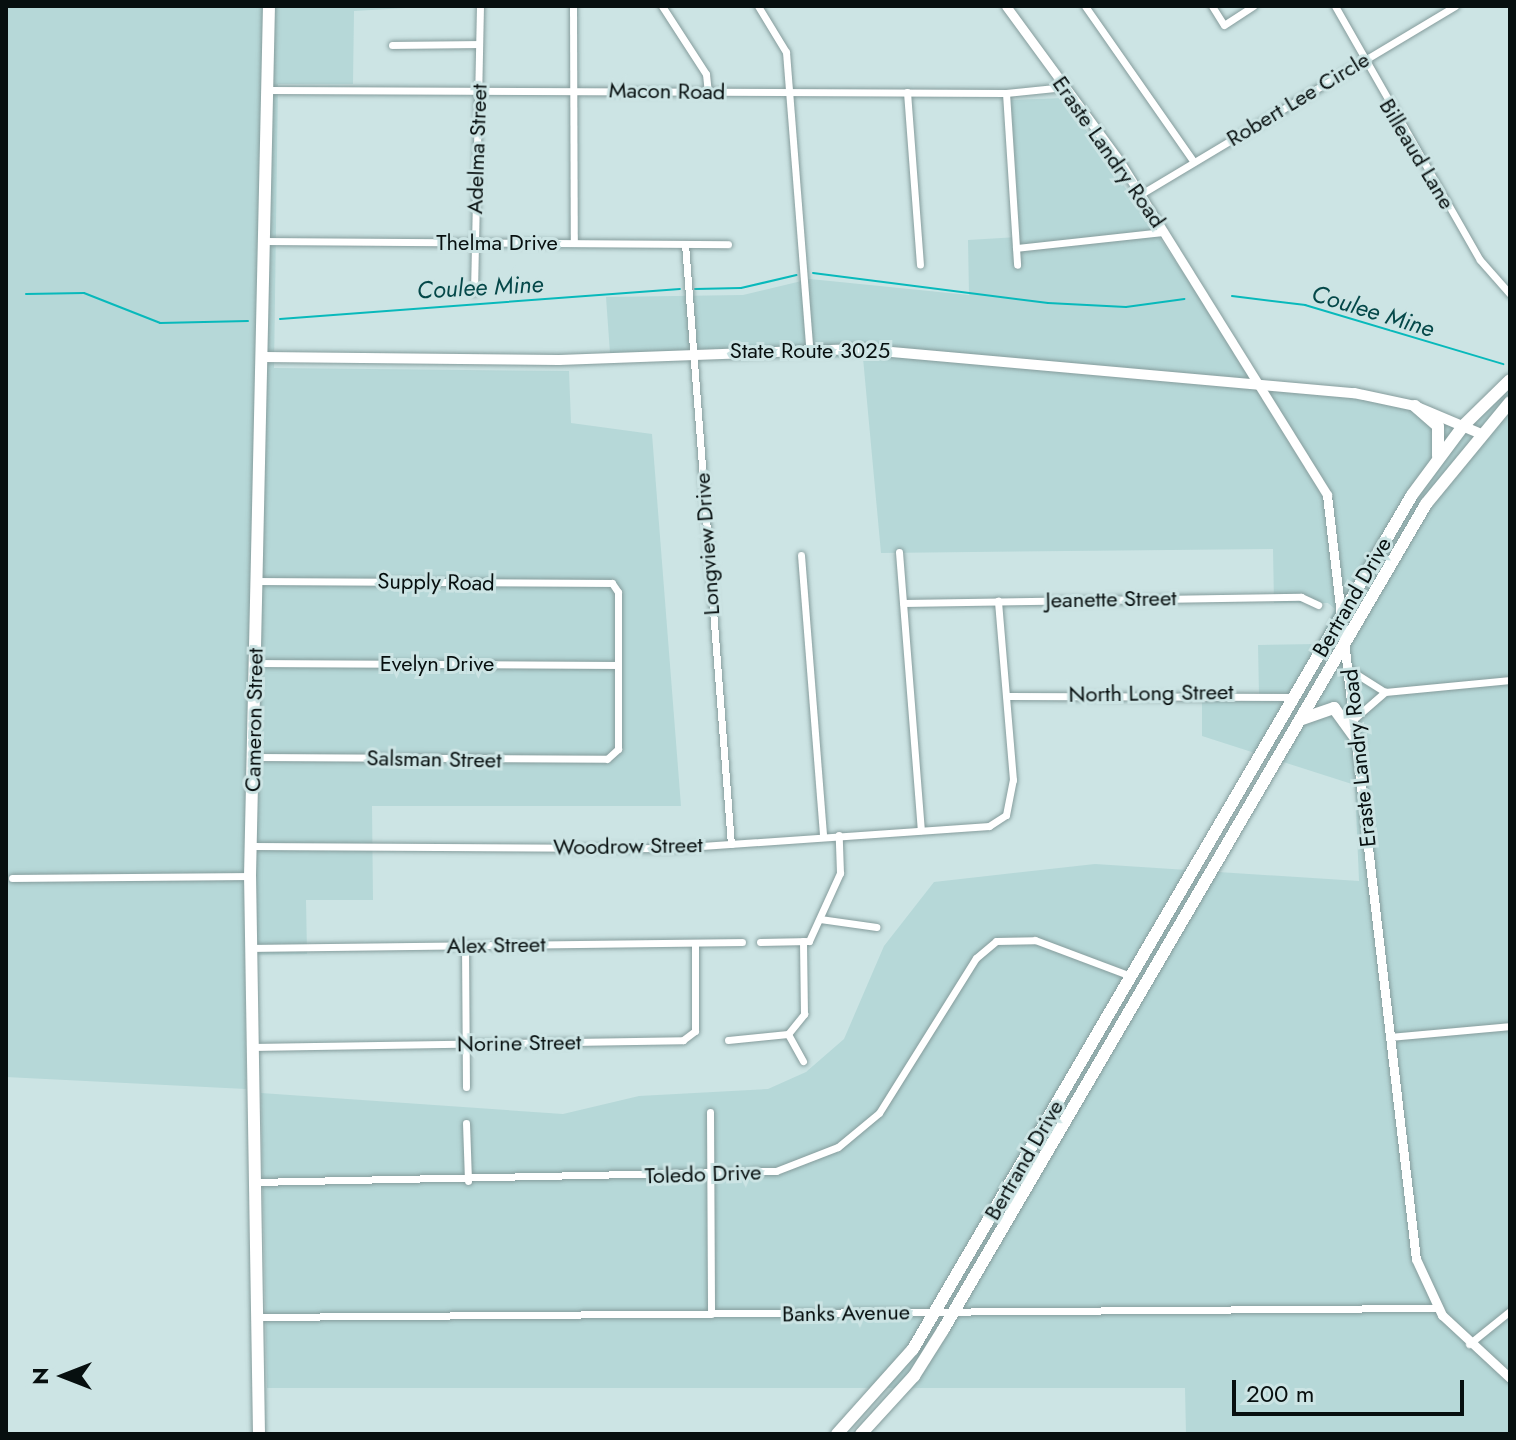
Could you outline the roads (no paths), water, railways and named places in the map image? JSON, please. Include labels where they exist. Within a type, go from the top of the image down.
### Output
[{"type":"main road","name":"Cameron Street","points":[[258,1432],[250,876],[267,241],[269,6]]},
{"type":"main road","name":"State Route 3025","points":[[264,357],[559,360],[809,347],[1354,393],[1415,406],[1479,433]]},
{"type":"main road","name":"Bertrand Drive","points":[[837,1434],[893,1378],[935,1312],[1343,612],[1438,457],[1464,425],[1510,380]]},
{"type":"main road","name":"Bertrand Drive","points":[[861,1434],[914,1376],[953,1312],[1435,489],[1479,433],[1510,402]]},
{"type":"main road","points":[[1415,406],[1438,426],[1438,457]]},
{"type":"main road","points":[[1300,721],[1317,708],[1334,708],[1358,741]]},
{"type":"street","name":"Adelma Street","points":[[474,292],[480,6]]},
{"type":"street","points":[[573,6],[577,90],[574,243]]},
{"type":"street","points":[[662,6],[706,74],[708,92]]},
{"type":"street","points":[[758,6],[783,45],[790,92],[809,347]]},
{"type":"street","name":"Eraste Landry Road","points":[[1006,6],[1141,194],[1327,495],[1350,670],[1414,1246],[1437,1308],[1469,1344],[1510,1378]]},
{"type":"street","points":[[1085,6],[1194,162]]},
{"type":"street","points":[[1212,6],[1224,25],[1253,6]]},
{"type":"street","name":"Billeaud Lane","points":[[1335,6],[1362,61],[1480,260],[1510,294]]},
{"type":"street","name":"Robert Lee Circle","points":[[1141,194],[1453,6]]},
{"type":"street","points":[[392,45],[479,44]]},
{"type":"street","name":"Macon Road","points":[[269,90],[1006,93],[1065,87]]},
{"type":"street","points":[[907,92],[920,265]]},
{"type":"street","points":[[1006,93],[1017,265]]},
{"type":"street","points":[[1016,248],[1164,232]]},
{"type":"street","name":"Thelma Drive","points":[[267,241],[728,244]]},
{"type":"street","name":"Longview Drive","points":[[685,244],[731,844]]},
{"type":"street","points":[[899,552],[921,830]]},
{"type":"street","points":[[801,555],[823,836]]},
{"type":"street","name":"Supply Road","points":[[257,581],[614,585],[618,665]]},
{"type":"street","name":"Jeanette Street","points":[[903,603],[1301,597],[1318,605]]},
{"type":"street","points":[[998,601],[1007,696]]},
{"type":"street","name":"Evelyn Drive","points":[[255,663],[618,665]]},
{"type":"street","name":"Salsman Street","points":[[253,757],[615,756],[618,665]]},
{"type":"street","points":[[1350,670],[1385,692]]},
{"type":"street","points":[[1355,718],[1385,692],[1510,680]]},
{"type":"street","name":"Woodrow Street","points":[[251,846],[731,844],[921,830],[1003,819],[1013,780],[1007,696]]},
{"type":"street","name":"North Long Street","points":[[1007,696],[1294,697]]},
{"type":"street","points":[[728,1040],[788,1034],[804,1014],[803,941],[820,919],[840,873],[839,835]]},
{"type":"street","points":[[1192,872],[1205,882]]},
{"type":"street","points":[[12,878],[250,876]]},
{"type":"street","points":[[820,919],[876,927]]},
{"type":"street","name":"Toledo Drive","points":[[254,1182],[711,1176],[783,1169],[854,1136],[898,1091],[976,958],[996,941],[1035,940],[1131,976]]},
{"type":"street","points":[[760,942],[803,941]]},
{"type":"street","name":"Alex Street","points":[[250,948],[742,942]]},
{"type":"street","name":"Norine Street","points":[[251,1047],[689,1038],[695,943]]},
{"type":"street","points":[[465,945],[466,1087]]},
{"type":"street","points":[[1390,1037],[1510,1026]]},
{"type":"street","points":[[788,1034],[803,1061]]},
{"type":"street","points":[[710,1112],[711,1314]]},
{"type":"street","points":[[466,1123],[468,1181]]},
{"type":"street","name":"Banks Avenue","points":[[256,1317],[1437,1308]]},
{"type":"street","points":[[1469,1344],[1510,1311]]},
{"type":"waterway","name":"Coulee Mine","points":[[813,273],[1048,303],[1126,307],[1184,299]]},
{"type":"waterway","name":"Coulee Mine","points":[[695,289],[741,288],[797,275]]},
{"type":"waterway","name":"Coulee Mine","points":[[280,319],[680,289]]},
{"type":"waterway","name":"Coulee Mine","points":[[26,294],[84,293],[160,323],[248,321]]},
{"type":"waterway","name":"Coulee Mine","points":[[1232,296],[1305,305],[1503,364]]}]
